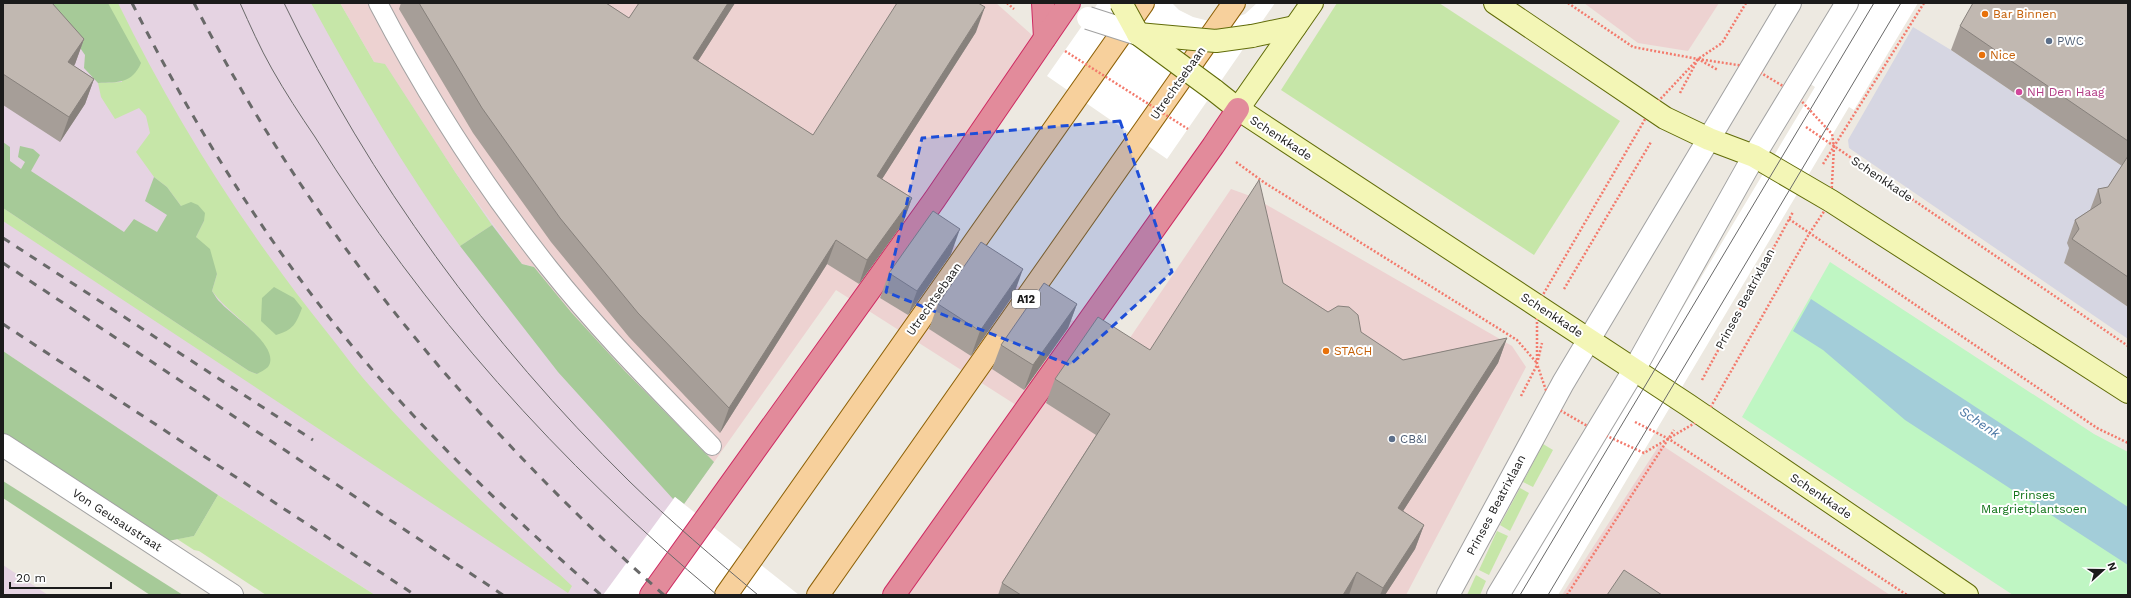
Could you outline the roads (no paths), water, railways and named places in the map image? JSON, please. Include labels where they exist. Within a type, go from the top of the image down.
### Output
[{"type":"highway","points":[[1043,3],[1045,38]]},
{"type":"highway","points":[[650,595],[935,199],[1045,38],[1062,5]]},
{"type":"highway","points":[[894,595],[1238,109]]},
{"type":"main road","name":"Schenkkade","points":[[1121,3],[1138,34],[1238,109],[1688,405],[1967,595]]},
{"type":"main road","name":"Utrechtsebaan","points":[[726,595],[1143,3]]},
{"type":"main road","name":"Utrechtsebaan","points":[[818,595],[1234,3]]},
{"type":"main road","points":[[1238,109],[1312,3]]},
{"type":"main road","points":[[1495,3],[1665,118],[1709,139],[1754,156],[1866,223],[2128,392]]},
{"type":"main road","points":[[1138,34],[1216,41],[1252,36],[1295,27]]},
{"type":"street","name":"Prinses Beatrixlaan","points":[[1448,595],[1560,388],[1790,3]]},
{"type":"street","points":[[1498,595],[1634,370],[1754,156],[1847,3]]},
{"type":"street","name":"Schenkkade","points":[[1062,5],[1088,18],[1138,34]]},
{"type":"street","name":"Von Geusaustraat","points":[[3,445],[232,595]]},
{"type":"lane","points":[[378,3],[420,79],[460,142],[499,200],[548,267],[597,324],[712,446]]},
{"type":"water","name":"Schenk","points":[[1811,299],[2128,507],[2128,565],[1905,420],[1823,350],[1793,331]]},
{"type":"tram line","points":[[240,3],[268,61],[298,112],[357,202],[402,265],[449,325],[549,438],[603,492],[717,595]]},
{"type":"tram line","points":[[284,3],[318,69],[354,133],[394,196],[436,257],[481,316],[528,373],[577,428],[629,481],[676,525],[758,595]]},
{"type":"tram line","points":[[1520,595],[1874,3]]},
{"type":"tram line","points":[[1548,595],[1901,3]]},
{"type":"railway","points":[[132,3],[189,109],[252,211],[287,261],[360,356],[424,427],[473,477],[549,549],[601,595]]},
{"type":"railway","points":[[194,3],[239,86],[289,167],[343,245],[401,321],[463,393],[527,463],[594,531],[664,595]]},
{"type":"railway","points":[[3,238],[313,440]]},
{"type":"railway","points":[[3,263],[503,595]]},
{"type":"railway","points":[[3,324],[415,595]]},
{"type":"place","name":"Bar Binnen","points":[[1985,14]]},
{"type":"place","name":"PWC","points":[[2049,41]]},
{"type":"place","name":"Nice","points":[[1982,55]]},
{"type":"place","name":"NH Den Haag","points":[[2019,92]]},
{"type":"place","name":"STACH","points":[[1326,351]]},
{"type":"place","name":"CB&I","points":[[1392,439]]},
{"type":"park label","name":"Prinses Margrietplantsoen","points":[[2034,502]]}]
